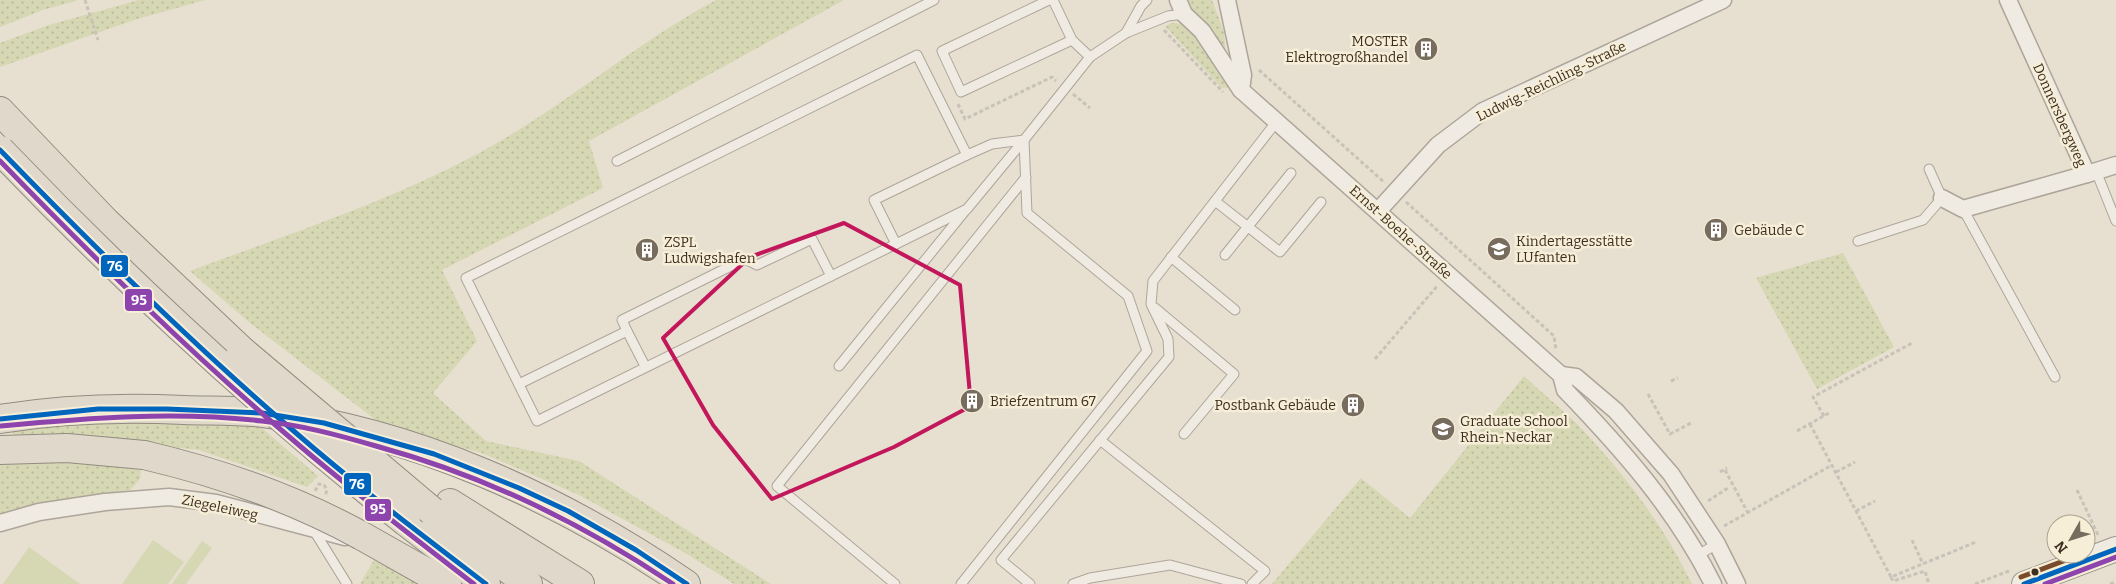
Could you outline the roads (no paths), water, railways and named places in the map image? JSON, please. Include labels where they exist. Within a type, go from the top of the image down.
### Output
[{"type":"highway","points":[[0,111],[51,166],[152,267],[241,350],[330,427],[441,507],[528,584]]},
{"type":"highway","points":[[0,150],[86,239],[202,350],[298,435],[486,584]]},
{"type":"highway","points":[[0,419],[98,409],[167,409],[262,413],[324,424],[434,454],[519,488],[568,511],[619,540],[686,584]]},
{"type":"highway","points":[[0,450],[67,448],[144,455],[215,473],[278,496],[357,534],[447,584]]},
{"type":"highway","points":[[441,507],[580,584]]},
{"type":"main road","points":[[2024,584],[2108,544]]},
{"type":"main road","points":[[2067,584],[2116,566]]},
{"type":"street","points":[[1228,0],[1243,75],[1242,90]]},
{"type":"street","name":"Ludwig-Reichling-Straße","points":[[1378,211],[1438,144],[1484,111],[1724,0]]},
{"type":"street","name":"Donnersbergweg","points":[[1963,209],[2092,172],[2008,0]]},
{"type":"street","name":"Ernst-Boehe-Straße","points":[[1181,7],[1202,32],[1242,90],[1561,375],[1565,390],[1608,419],[1671,474],[1714,538],[1737,584]]},
{"type":"street","points":[[2092,172],[2116,165]]},
{"type":"street","points":[[1942,198],[1963,209]]},
{"type":"street","name":"Ernst-Boehe-Straße","points":[[1561,375],[1576,377],[1608,419],[1698,555],[1713,584]]},
{"type":"street","name":"Ziegeleiweg","points":[[0,523],[39,512],[105,502],[169,497],[216,503],[350,539]]},
{"type":"lane","points":[[617,161],[934,0]]},
{"type":"lane","points":[[1049,0],[942,50],[961,92],[1072,40]]},
{"type":"lane","points":[[1053,0],[1072,40],[1090,57]]},
{"type":"lane","points":[[1126,33],[1141,6],[1147,0]]},
{"type":"lane","points":[[839,366],[1090,57],[1126,33],[1157,23],[1181,7]]},
{"type":"lane","points":[[967,155],[917,55],[466,278],[537,421],[645,366],[967,209]]},
{"type":"lane","points":[[1030,584],[1001,560],[1169,357],[1168,339],[1151,304],[1153,281],[1277,121]]},
{"type":"lane","points":[[896,244],[874,200],[992,144],[1024,140]]},
{"type":"lane","points":[[961,584],[1147,351],[1128,296],[1028,213],[1024,140]]},
{"type":"lane","points":[[1858,241],[1923,220],[1942,198],[1929,170]]},
{"type":"lane","points":[[2092,172],[2116,221]]},
{"type":"lane","points":[[1224,255],[1291,173]]},
{"type":"lane","points":[[895,584],[777,486],[1026,177]]},
{"type":"lane","points":[[1215,201],[1280,252],[1321,202]]},
{"type":"lane","points":[[1963,209],[2055,377]]},
{"type":"lane","points":[[645,366],[622,320],[745,259],[757,265],[812,239],[831,276]]},
{"type":"lane","points":[[1171,257],[1235,310]]},
{"type":"lane","points":[[1151,304],[1234,374],[1184,434]]},
{"type":"lane","points":[[519,384],[627,331]]},
{"type":"lane","points":[[1100,440],[1265,571],[1252,584]]},
{"type":"lane","points":[[313,529],[347,584]]},
{"type":"lane","points":[[1698,555],[1714,538]]},
{"type":"lane","points":[[1073,584],[1090,578],[1170,565],[1241,584]]},
{"type":"place","name":"MOSTER Elektrogroßhandel","points":[[1426,49]]},
{"type":"place","name":"Gebäude C","points":[[1716,230]]},
{"type":"place","name":"Kindertagesstätte LUfanten","points":[[1499,249]]},
{"type":"place","name":"ZSPL Ludwigshafen","points":[[647,250]]},
{"type":"place","name":"Briefzentrum 67","points":[[972,401]]},
{"type":"place","name":"Postbank Gebäude","points":[[1353,405]]},
{"type":"place","name":"Graduate School Rhein-Neckar","points":[[1443,429]]}]
